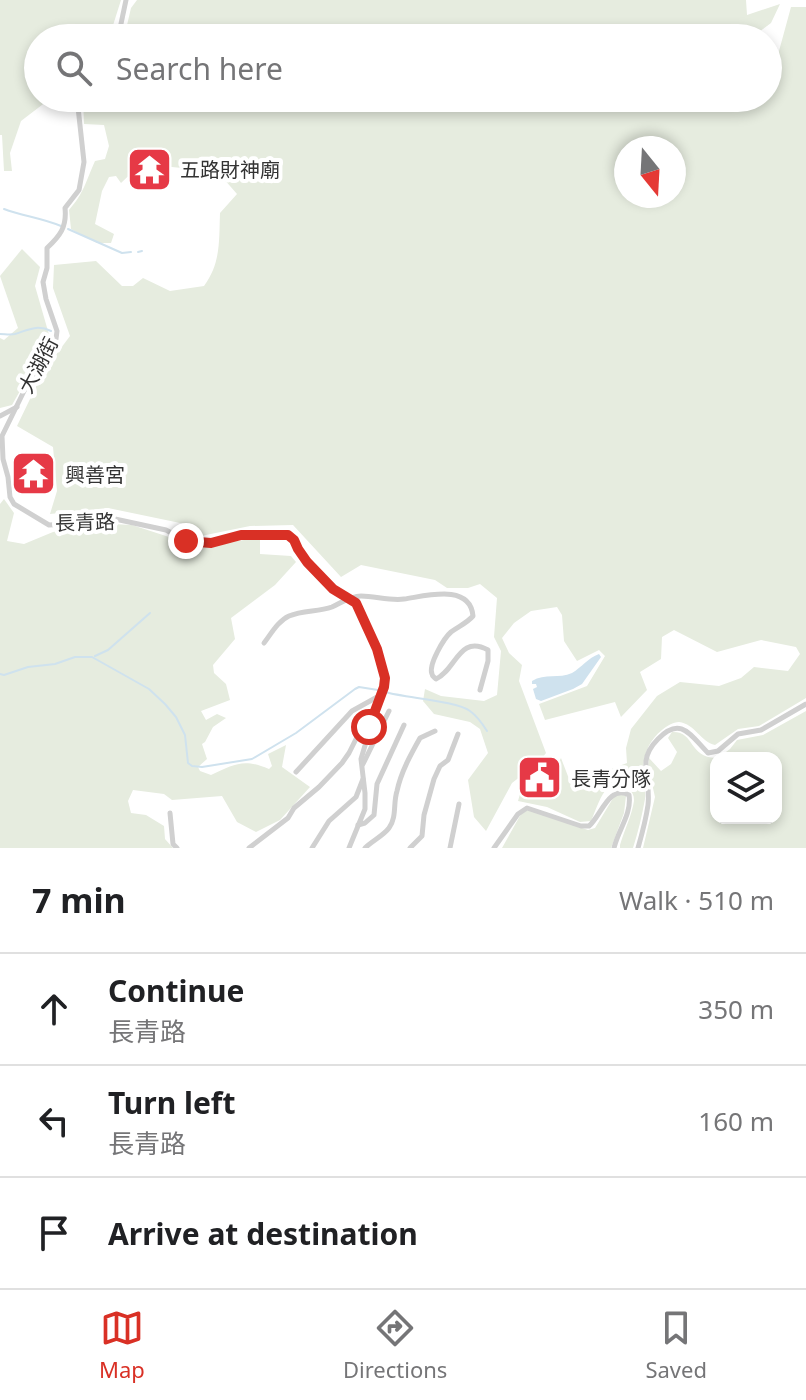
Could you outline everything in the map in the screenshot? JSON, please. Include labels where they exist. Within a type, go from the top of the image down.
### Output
[{"type":"street","points":[[121,24],[126,0]]},
{"type":"street","name":"大湖街","points":[[17,406],[56,339],[57,331],[43,282],[47,248],[64,230],[65,208],[79,190],[84,162],[79,112]]},
{"type":"street","points":[[0,416],[17,406]]},
{"type":"street","name":"長青路","points":[[17,406],[2,436],[1,447],[10,497],[14,504],[43,523],[56,526],[80,519],[115,519],[166,530],[186,541],[211,543],[241,535],[288,535],[307,562],[333,589],[350,598],[359,608],[385,678],[361,759],[365,806],[349,848]]},
{"type":"street","points":[[264,643],[282,620],[302,611],[329,608],[357,596],[404,599],[446,593],[462,597],[471,606],[473,616],[447,636],[430,669],[436,679],[442,676],[461,651],[468,647],[484,647],[488,650],[488,661],[480,690]]},
{"type":"street","points":[[296,772],[352,711],[380,696]]},
{"type":"street","points":[[638,848],[648,805],[646,762],[648,753],[663,734],[675,728],[684,730],[708,753],[718,751],[738,734],[761,730],[806,704]]},
{"type":"street","points":[[362,766],[389,711]]},
{"type":"street","points":[[249,848],[288,818],[294,808],[334,771],[349,753],[365,721],[374,714]]},
{"type":"street","points":[[357,826],[374,815],[377,784],[404,725]]},
{"type":"street","points":[[365,848],[388,831],[397,791],[412,753],[420,738],[435,731]]},
{"type":"street","points":[[410,848],[422,836],[434,779],[440,766],[448,760],[458,734]]},
{"type":"street","points":[[312,848],[329,821],[356,797],[364,778]]},
{"type":"street","points":[[494,848],[518,814],[527,808],[589,826],[610,798],[623,792],[629,795],[630,806],[614,848]]},
{"type":"street","points":[[450,848],[459,804]]},
{"type":"street","points":[[170,813],[173,844],[177,848]]},
{"type":"shaded area","points":[[0,0],[121,0],[113,24],[24,24],[24,112],[33,112],[21,121],[10,153],[12,171],[4,171],[0,135]]},
{"type":"shaded area","points":[[137,0],[746,0],[747,15],[780,4],[770,24],[127,24],[131,8]]},
{"type":"shaded area","points":[[791,7],[806,7],[806,698],[759,726],[738,729],[715,745],[685,723],[675,723],[662,730],[652,740],[644,759],[645,799],[633,848],[620,848],[634,801],[628,788],[609,788],[591,821],[580,822],[547,807],[518,801],[522,787],[532,793],[559,784],[555,769],[561,758],[571,784],[627,763],[626,748],[631,729],[657,696],[680,682],[719,686],[741,678],[754,667],[788,671],[800,654],[796,647],[761,640],[717,652],[674,630],[662,637],[661,659],[640,672],[647,690],[621,717],[615,702],[545,720],[539,704],[587,686],[605,656],[599,650],[577,661],[564,641],[562,615],[557,607],[531,611],[514,623],[502,638],[509,653],[522,665],[519,681],[546,753],[512,783],[486,831],[474,817],[468,780],[488,753],[480,729],[470,722],[434,714],[423,701],[425,689],[441,696],[484,701],[497,695],[501,651],[494,637],[497,598],[480,584],[468,588],[447,588],[435,580],[361,565],[341,577],[293,525],[250,526],[201,536],[185,524],[108,508],[50,514],[57,491],[53,447],[17,426],[43,372],[70,336],[53,288],[54,265],[96,261],[122,286],[133,286],[143,278],[170,291],[204,286],[216,260],[220,213],[237,194],[223,178],[182,168],[141,164],[121,183],[116,176],[109,177],[102,191],[95,224],[114,234],[111,243],[97,243],[71,229],[69,210],[95,161],[105,159],[109,146],[104,125],[84,124],[84,112],[782,112],[782,40]]},
{"type":"shaded area","points":[[22,249],[40,267],[35,286],[50,338],[12,405],[0,408],[0,338],[4,340],[18,328],[0,276]]},
{"type":"shaded area","points":[[4,499],[14,513],[7,541],[24,544],[53,532],[91,523],[132,525],[189,547],[260,538],[260,554],[291,556],[296,562],[275,585],[231,618],[235,639],[213,665],[214,673],[226,684],[230,700],[201,711],[206,720],[217,714],[226,718],[213,727],[202,744],[207,759],[198,767],[211,775],[239,764],[269,769],[272,766],[268,754],[286,745],[282,767],[310,787],[280,820],[256,832],[237,822],[222,796],[172,800],[164,794],[133,790],[128,801],[131,813],[146,815],[164,826],[165,839],[173,848],[0,848],[0,504]]},
{"type":"shaded area","points":[[806,711],[806,848],[643,848],[655,797],[649,758],[661,771],[671,764],[677,752],[668,738],[672,732],[685,736],[696,749],[710,757],[710,824],[782,824],[782,752],[726,752],[737,740],[763,735]]},
{"type":"shaded area","points":[[615,795],[626,796],[624,813],[611,848],[502,848],[521,814],[528,810],[588,830],[595,828]]},
{"type":"water","points":[[599,654],[601,657],[582,684],[541,701],[536,699],[533,689],[537,687],[532,681],[572,673]]},
{"type":"waterway","points":[[4,209],[61,226]]},
{"type":"waterway","points":[[68,229],[122,253],[131,252]]},
{"type":"waterway","points":[[138,252],[142,251]]},
{"type":"waterway","points":[[0,334],[15,334],[37,328],[51,331]]},
{"type":"waterway","points":[[95,656],[108,650],[150,613]]},
{"type":"waterway","points":[[0,674],[55,664],[75,657],[92,657],[149,689],[165,704],[185,735],[188,763],[202,767],[252,759],[296,733],[355,689],[378,690]]},
{"type":"waterway","points":[[385,692],[463,708],[475,715],[487,731]]},
{"type":"place","name":"五路財神廟","points":[[149,169]]},
{"type":"place","name":"興善宮","points":[[34,474]]},
{"type":"place","name":"長青分隊","points":[[540,778]]},
{"type":"route","points":[[186,541],[211,543],[241,535],[288,535],[307,562],[333,589],[356,603],[377,649],[385,678],[369,727]]}]
